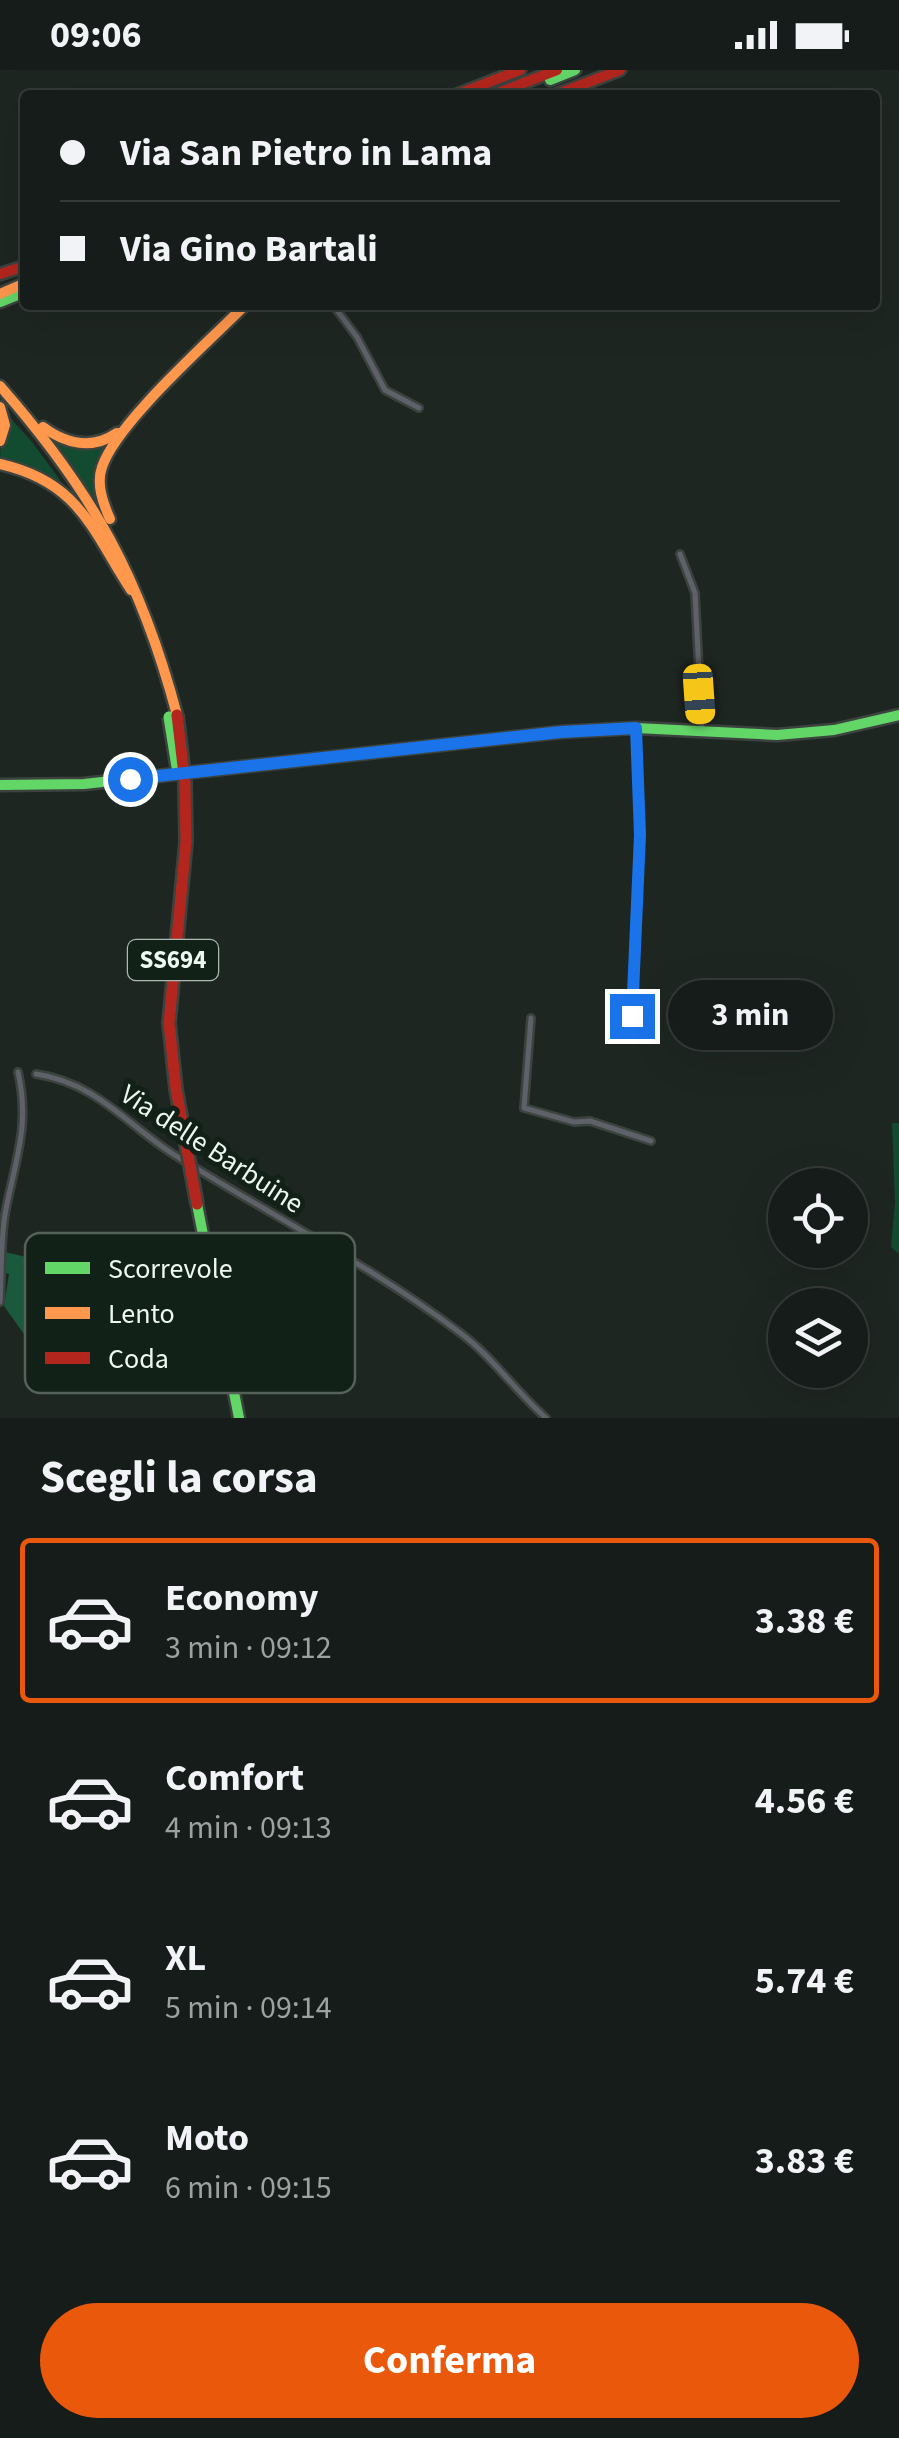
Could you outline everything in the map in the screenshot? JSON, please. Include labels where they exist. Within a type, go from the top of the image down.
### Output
[{"type":"main road","points":[[469,90],[520,70]]},
{"type":"main road","points":[[506,90],[556,70]]},
{"type":"main road","points":[[525,90],[575,70]]},
{"type":"main road","points":[[568,90],[620,70]]},
{"type":"main road","points":[[132,573],[105,508],[100,481],[106,458],[147,408],[240,310]]},
{"type":"main road","points":[[0,384],[50,432],[78,444],[109,440],[147,408]]},
{"type":"main road","name":"SS694","points":[[0,384],[81,483],[132,573],[158,640],[173,716],[178,836],[162,1038],[170,1100],[199,1233]]},
{"type":"main road","name":"SS694","points":[[0,397],[72,483],[102,529],[131,590],[173,716]]},
{"type":"main road","points":[[0,408],[4,425],[0,441]]},
{"type":"main road","points":[[0,464],[32,472],[74,500],[94,525],[131,590]]},
{"type":"main road","points":[[0,784],[84,784],[561,732],[636,728],[806,733],[899,716]]},
{"type":"main road","name":"SS694","points":[[230,1393],[235,1418]]},
{"type":"street","points":[[338,310],[385,390],[418,408]]},
{"type":"street","points":[[680,554],[695,593],[702,732]]},
{"type":"street","points":[[632,1016],[640,835],[636,728]]},
{"type":"street","points":[[531,1018],[524,1108],[574,1122],[590,1122],[651,1142]]},
{"type":"street","points":[[0,1302],[6,1210],[20,1160],[23,1121],[18,1072]]},
{"type":"street","name":"Via delle Barbuine","points":[[36,1074],[60,1078],[85,1089],[170,1152],[306,1233]]},
{"type":"street","name":"Via delle Barbuine","points":[[355,1262],[402,1290],[475,1344],[546,1418]]},
{"type":"green space","points":[[5,412],[32,442],[68,491],[0,460]]},
{"type":"green space","points":[[52,439],[81,449],[110,443],[100,506]]},
{"type":"green space","points":[[892,1123],[899,1123],[899,1254],[891,1247],[895,1202]]},
{"type":"green space","points":[[5,1252],[25,1257],[25,1336],[4,1306],[9,1274],[5,1273]]},
{"type":"traffic: fast","points":[[550,80],[575,70]]},
{"type":"traffic: fast","points":[[0,302],[20,294]]},
{"type":"traffic: fast","points":[[0,785],[84,784],[561,732],[636,728],[777,735],[834,730],[899,715]]},
{"type":"traffic: fast","points":[[169,717],[177,767]]},
{"type":"traffic: fast","points":[[197,1204],[203,1233]]},
{"type":"traffic: fast","points":[[234,1393],[239,1418]]},
{"type":"traffic: slow","points":[[0,294],[20,285]]},
{"type":"traffic: slow","points":[[110,519],[100,480],[111,449],[144,406],[240,310]]},
{"type":"traffic: slow","points":[[0,386],[62,463],[110,539],[147,621],[177,715]]},
{"type":"traffic: slow","points":[[0,407],[5,425],[0,441]]},
{"type":"traffic: slow","points":[[43,427],[79,443],[98,442],[117,433]]},
{"type":"traffic: slow","points":[[0,464],[27,472],[66,495],[93,528],[131,590]]},
{"type":"traffic: jam","points":[[469,90],[520,70]]},
{"type":"traffic: jam","points":[[506,90],[557,70]]},
{"type":"traffic: jam","points":[[568,90],[620,70]]},
{"type":"traffic: jam","points":[[0,274],[20,268]]},
{"type":"traffic: jam","points":[[177,715],[185,783],[186,842],[169,1023],[176,1089],[197,1204]]},
{"type":"route","points":[[130,779],[600,728],[636,728],[640,835],[632,1016]]}]
